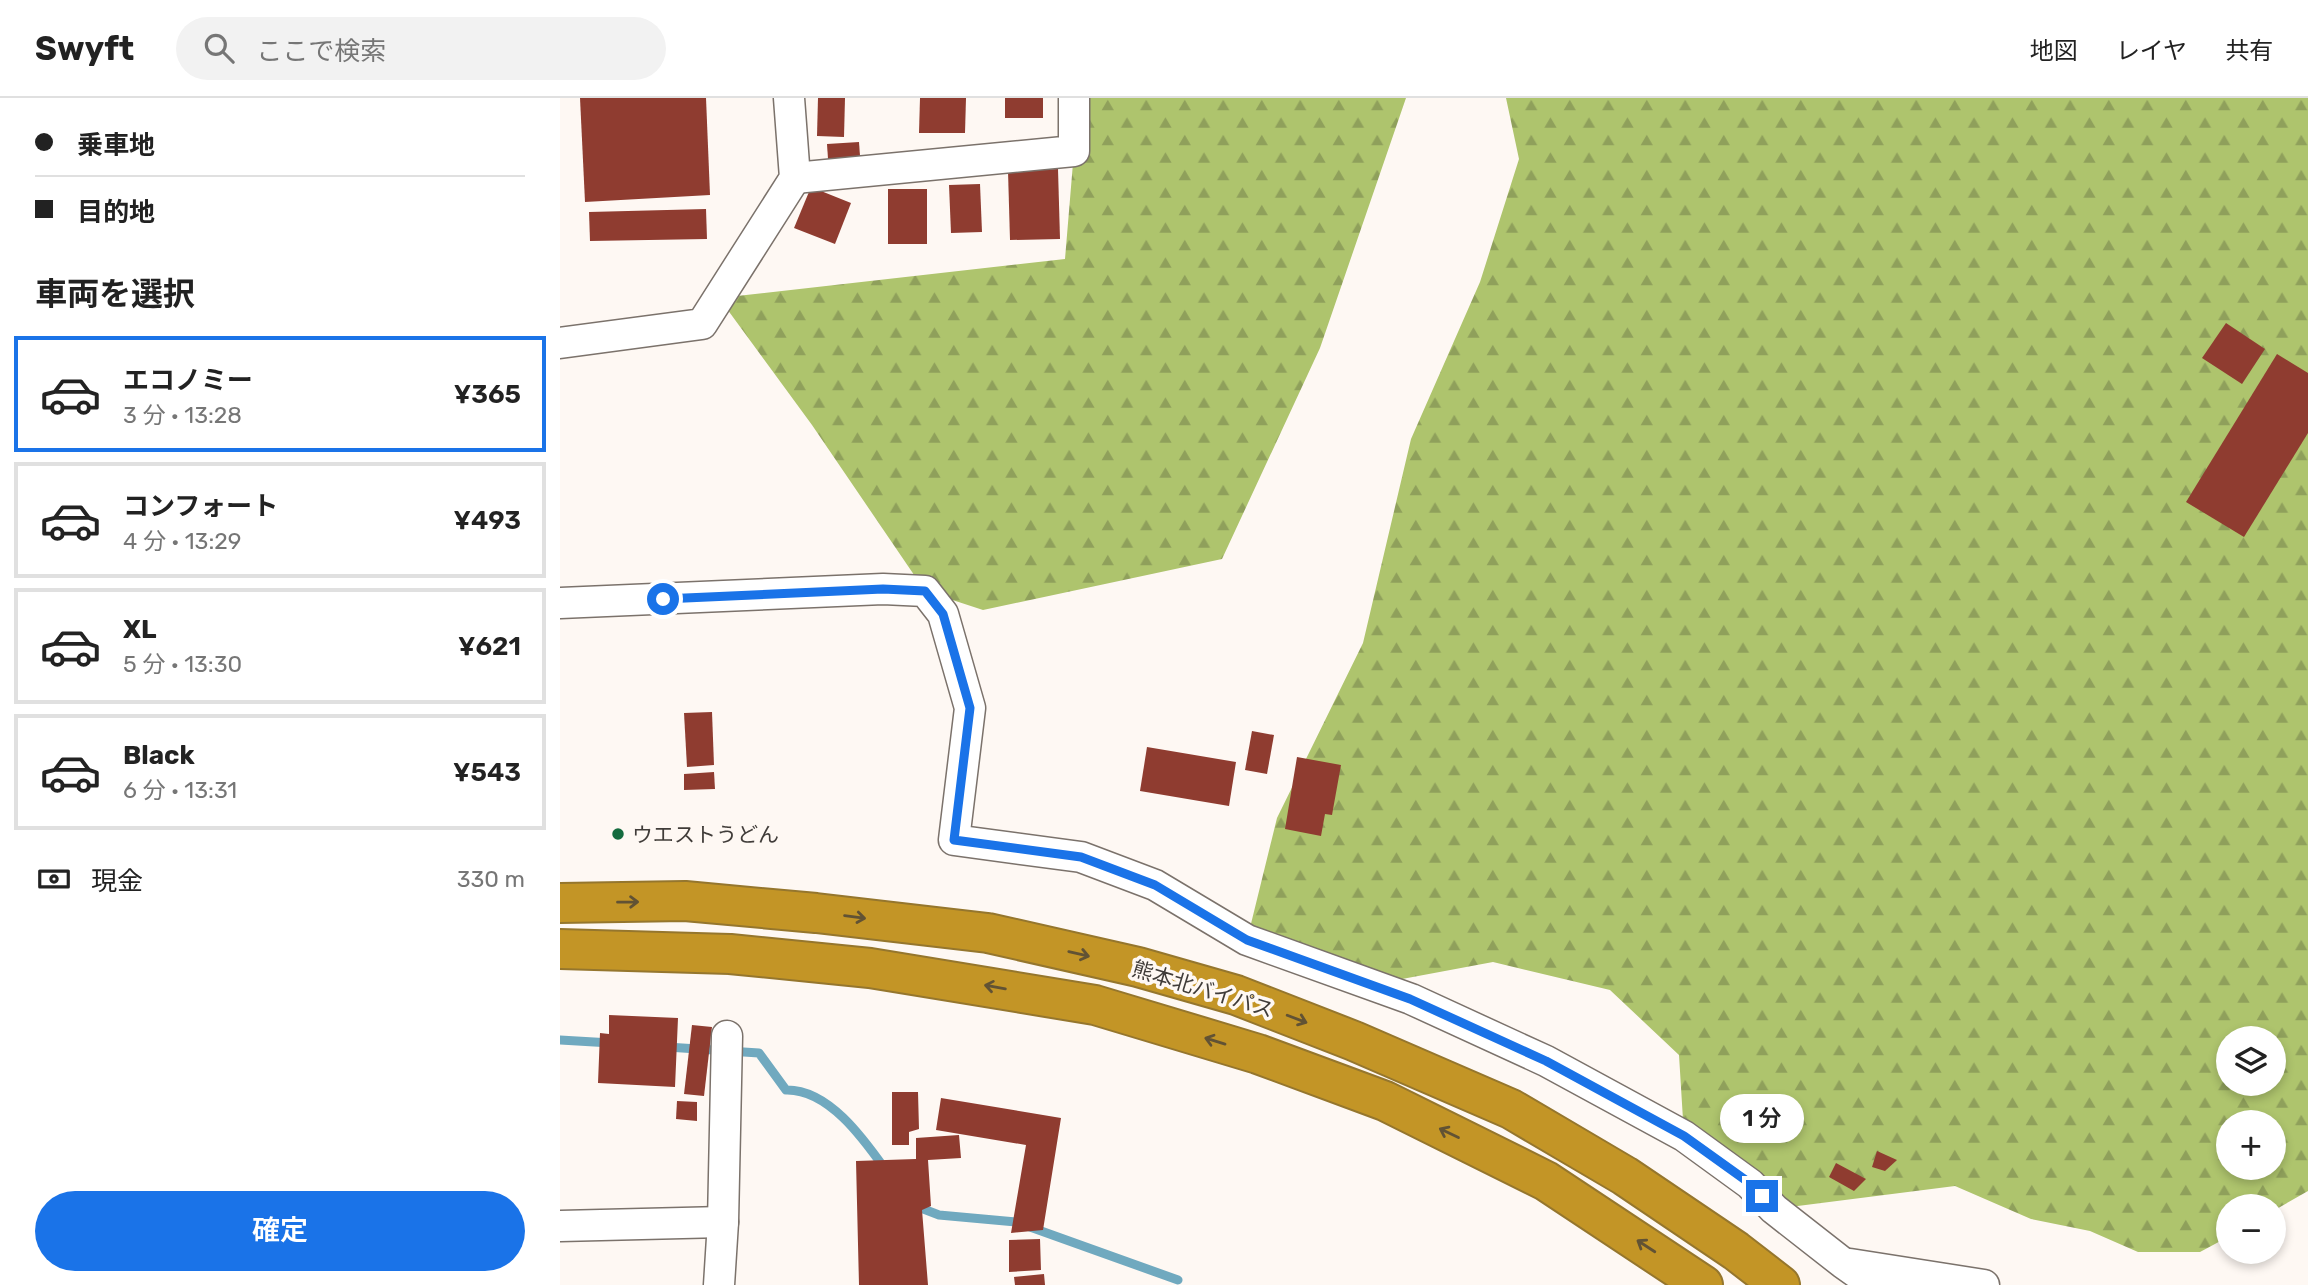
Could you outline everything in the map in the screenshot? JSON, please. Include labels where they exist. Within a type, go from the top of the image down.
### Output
[{"type":"highway","name":"熊本北バイパス","points":[[560,903],[685,901],[988,933],[1138,967],[1236,995],[1354,1041],[1511,1109],[1625,1176],[1736,1251],[1780,1285]]},
{"type":"highway","points":[[560,949],[730,954],[857,967],[1095,1004],[1258,1054],[1385,1101],[1546,1181],[1703,1285]]},
{"type":"street","points":[[560,343],[702,324],[795,178],[789,98]]},
{"type":"street","points":[[795,178],[1074,151],[1074,98]]},
{"type":"street","points":[[560,603],[883,589],[925,591],[943,614],[970,708],[954,840],[1081,857],[1155,885],[1247,940],[1410,999],[1546,1061],[1684,1136],[1751,1184],[1774,1209],[1874,1285]]},
{"type":"street","points":[[719,1285],[727,1036]]},
{"type":"street","points":[[560,1226],[723,1222]]},
{"type":"street","points":[[1843,1263],[1984,1285]]},
{"type":"green space","points":[[1074,98],[1406,98],[1320,348],[1222,559],[983,610],[925,591],[812,425],[719,298],[1065,259],[1074,151]]},
{"type":"green space","points":[[1506,98],[2308,98],[2308,1191],[2286,1204],[2286,1194],[2216,1194],[2216,1243],[2200,1252],[2138,1252],[2090,1231],[2031,1219],[1955,1186],[1774,1209],[1684,1136],[1679,1055],[1610,990],[1493,962],[1370,985],[1247,940],[1277,818],[1363,643],[1411,439],[1480,282],[1519,159]]},
{"type":"building","points":[[580,98],[706,98],[710,195],[585,202]]},
{"type":"building","points":[[818,98],[845,98],[844,137],[817,136]]},
{"type":"building","points":[[920,98],[966,98],[965,133],[919,133]]},
{"type":"building","points":[[1005,98],[1043,98],[1043,118],[1005,118]]},
{"type":"building","points":[[859,142],[860,156],[828,159],[827,144]]},
{"type":"building","points":[[1058,169],[1060,239],[1010,240],[1008,171]]},
{"type":"building","points":[[980,184],[982,232],[951,233],[949,185]]},
{"type":"building","points":[[811,187],[851,203],[835,244],[794,228]]},
{"type":"building","points":[[888,189],[927,189],[927,244],[888,244]]},
{"type":"building","points":[[706,209],[707,239],[590,241],[589,212]]},
{"type":"building","points":[[2226,323],[2265,349],[2242,384],[2202,358]]},
{"type":"building","points":[[2277,354],[2308,373],[2308,433],[2244,537],[2186,502]]},
{"type":"building","points":[[712,712],[714,765],[687,767],[684,713]]},
{"type":"building","points":[[1252,731],[1274,735],[1267,774],[1245,770]]},
{"type":"building","points":[[1147,747],[1236,762],[1229,806],[1140,791]]},
{"type":"building","points":[[1297,757],[1341,765],[1332,815],[1325,814],[1321,836],[1285,829]]},
{"type":"building","points":[[714,772],[715,789],[684,790],[684,774]]},
{"type":"building","points":[[609,1015],[678,1018],[675,1087],[598,1083],[600,1033],[609,1034]]},
{"type":"building","points":[[692,1025],[712,1027],[704,1096],[684,1094]]},
{"type":"building","points":[[892,1092],[918,1092],[919,1129],[909,1132],[909,1145],[892,1145]]},
{"type":"building","points":[[941,1098],[1061,1118],[1043,1230],[1011,1233],[1026,1145],[936,1130]]},
{"type":"building","points":[[677,1101],[697,1102],[697,1121],[676,1119]]},
{"type":"building","points":[[959,1135],[961,1158],[928,1160],[931,1206],[922,1210],[928,1285],[859,1285],[856,1161],[916,1159],[916,1138]]},
{"type":"building","points":[[1877,1151],[1897,1160],[1885,1171],[1872,1167]]},
{"type":"building","points":[[1836,1163],[1866,1179],[1854,1191],[1829,1177]]},
{"type":"building","points":[[1040,1239],[1041,1270],[1009,1272],[1009,1240]]},
{"type":"building","points":[[1044,1274],[1045,1285],[1015,1285],[1014,1277]]},
{"type":"waterway","points":[[560,1040],[611,1043]]},
{"type":"waterway","points":[[667,1047],[759,1053],[786,1090],[801,1092],[830,1106],[855,1130],[885,1169]]},
{"type":"waterway","points":[[913,1205],[939,1215],[1016,1222],[1178,1280]]},
{"type":"place","name":"ウエストうどん","points":[[618,834]]},
{"type":"route","points":[[663,599],[883,589],[925,591],[943,614],[970,708],[954,840],[1081,857],[1155,885],[1247,940],[1410,999],[1546,1061],[1684,1136],[1751,1184],[1762,1196]]}]
